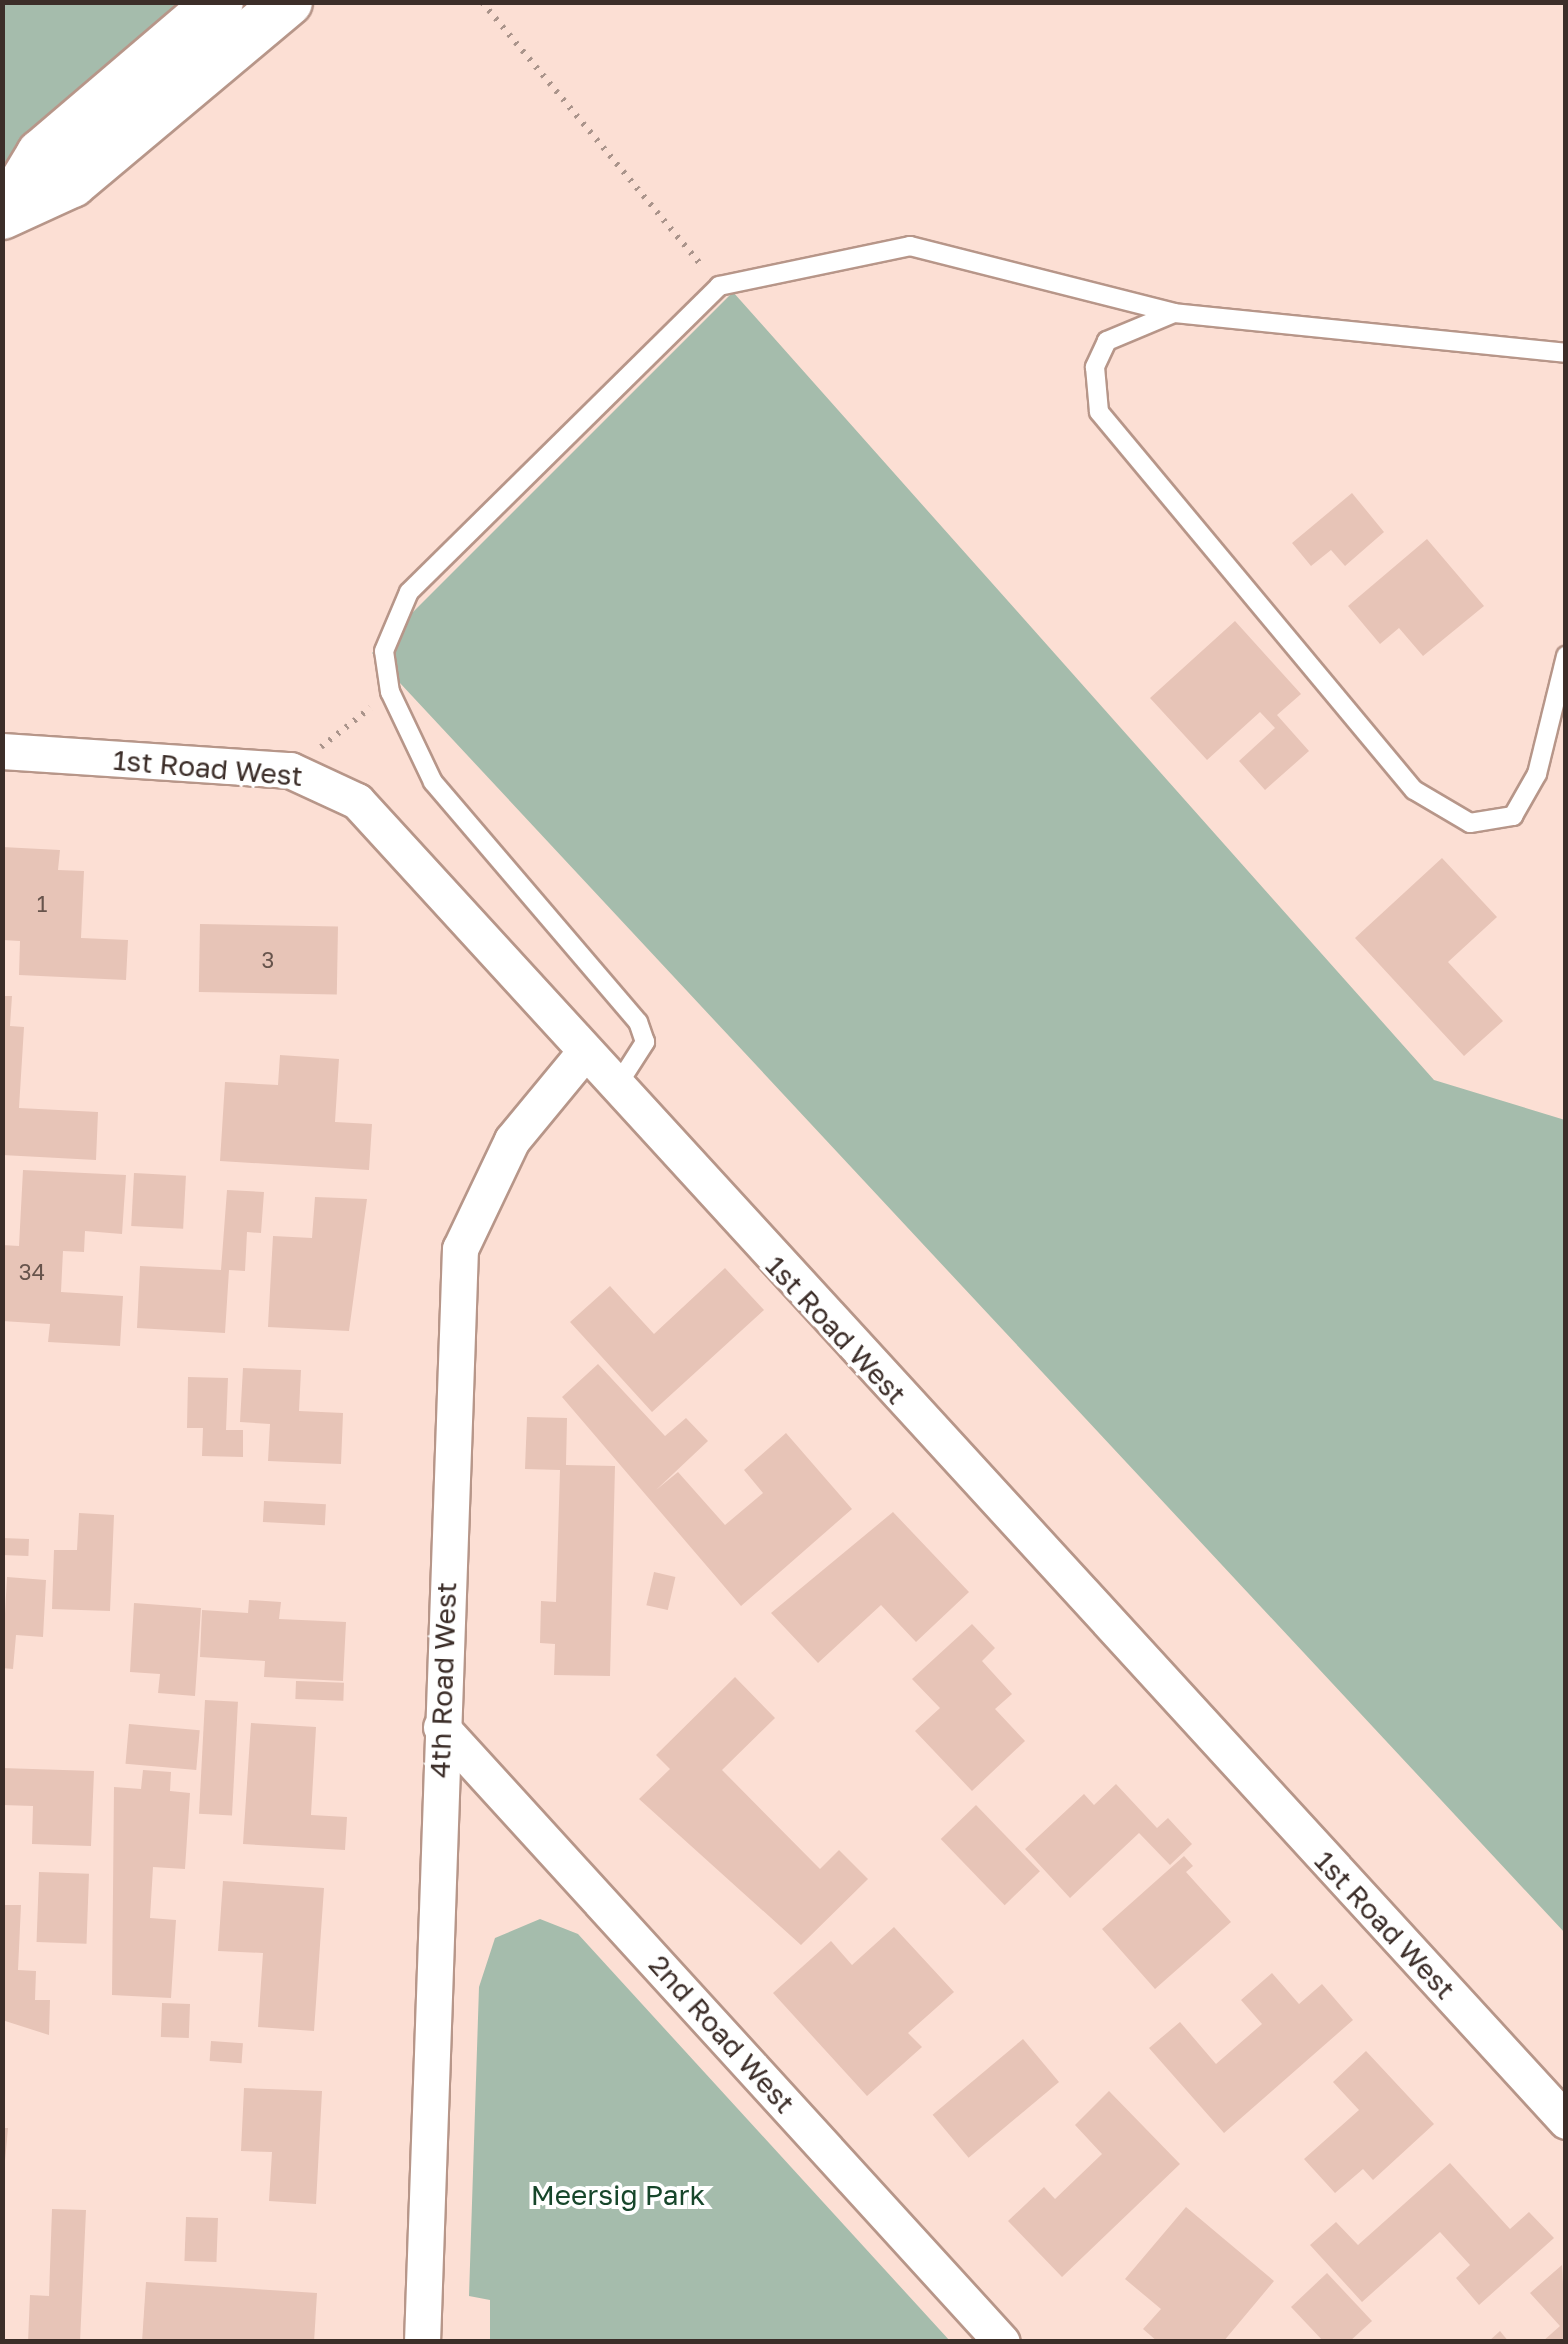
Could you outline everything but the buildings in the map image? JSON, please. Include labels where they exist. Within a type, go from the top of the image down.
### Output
[{"type":"street","points":[[4,214],[41,154],[219,2]]},
{"type":"street","points":[[4,214],[72,183],[288,2]]},
{"type":"street","name":"1st Road West","points":[[2,751],[290,770],[357,801],[614,1090],[1566,2121]]},
{"type":"street","name":"4th Road West","points":[[422,2342],[460,1249],[512,1140],[582,1055]]},
{"type":"street","name":"2nd Road West","points":[[441,1726],[1002,2342]]},
{"type":"lane","points":[[614,1090],[644,1042],[638,1022],[432,782],[390,692],[384,651],[408,592],[719,286],[910,246],[1174,313],[1566,352]]},
{"type":"lane","points":[[1174,313],[1107,341],[1095,367],[1098,412],[1414,790],[1470,823],[1514,816],[1537,774],[1566,656]]},
{"type":"path","points":[[482,2],[719,286]]},
{"type":"path","points":[[290,770],[390,692]]},
{"type":"green space","points":[[3,3],[219,3],[3,215]]},
{"type":"green space","points":[[733,292],[1434,1080],[1565,1120],[1565,1933],[372,653]]},
{"type":"green space","name":"Meersig Park","points":[[540,1919],[578,1934],[950,2341],[490,2341],[490,2300],[469,2296],[479,1987],[495,1938]]}]
